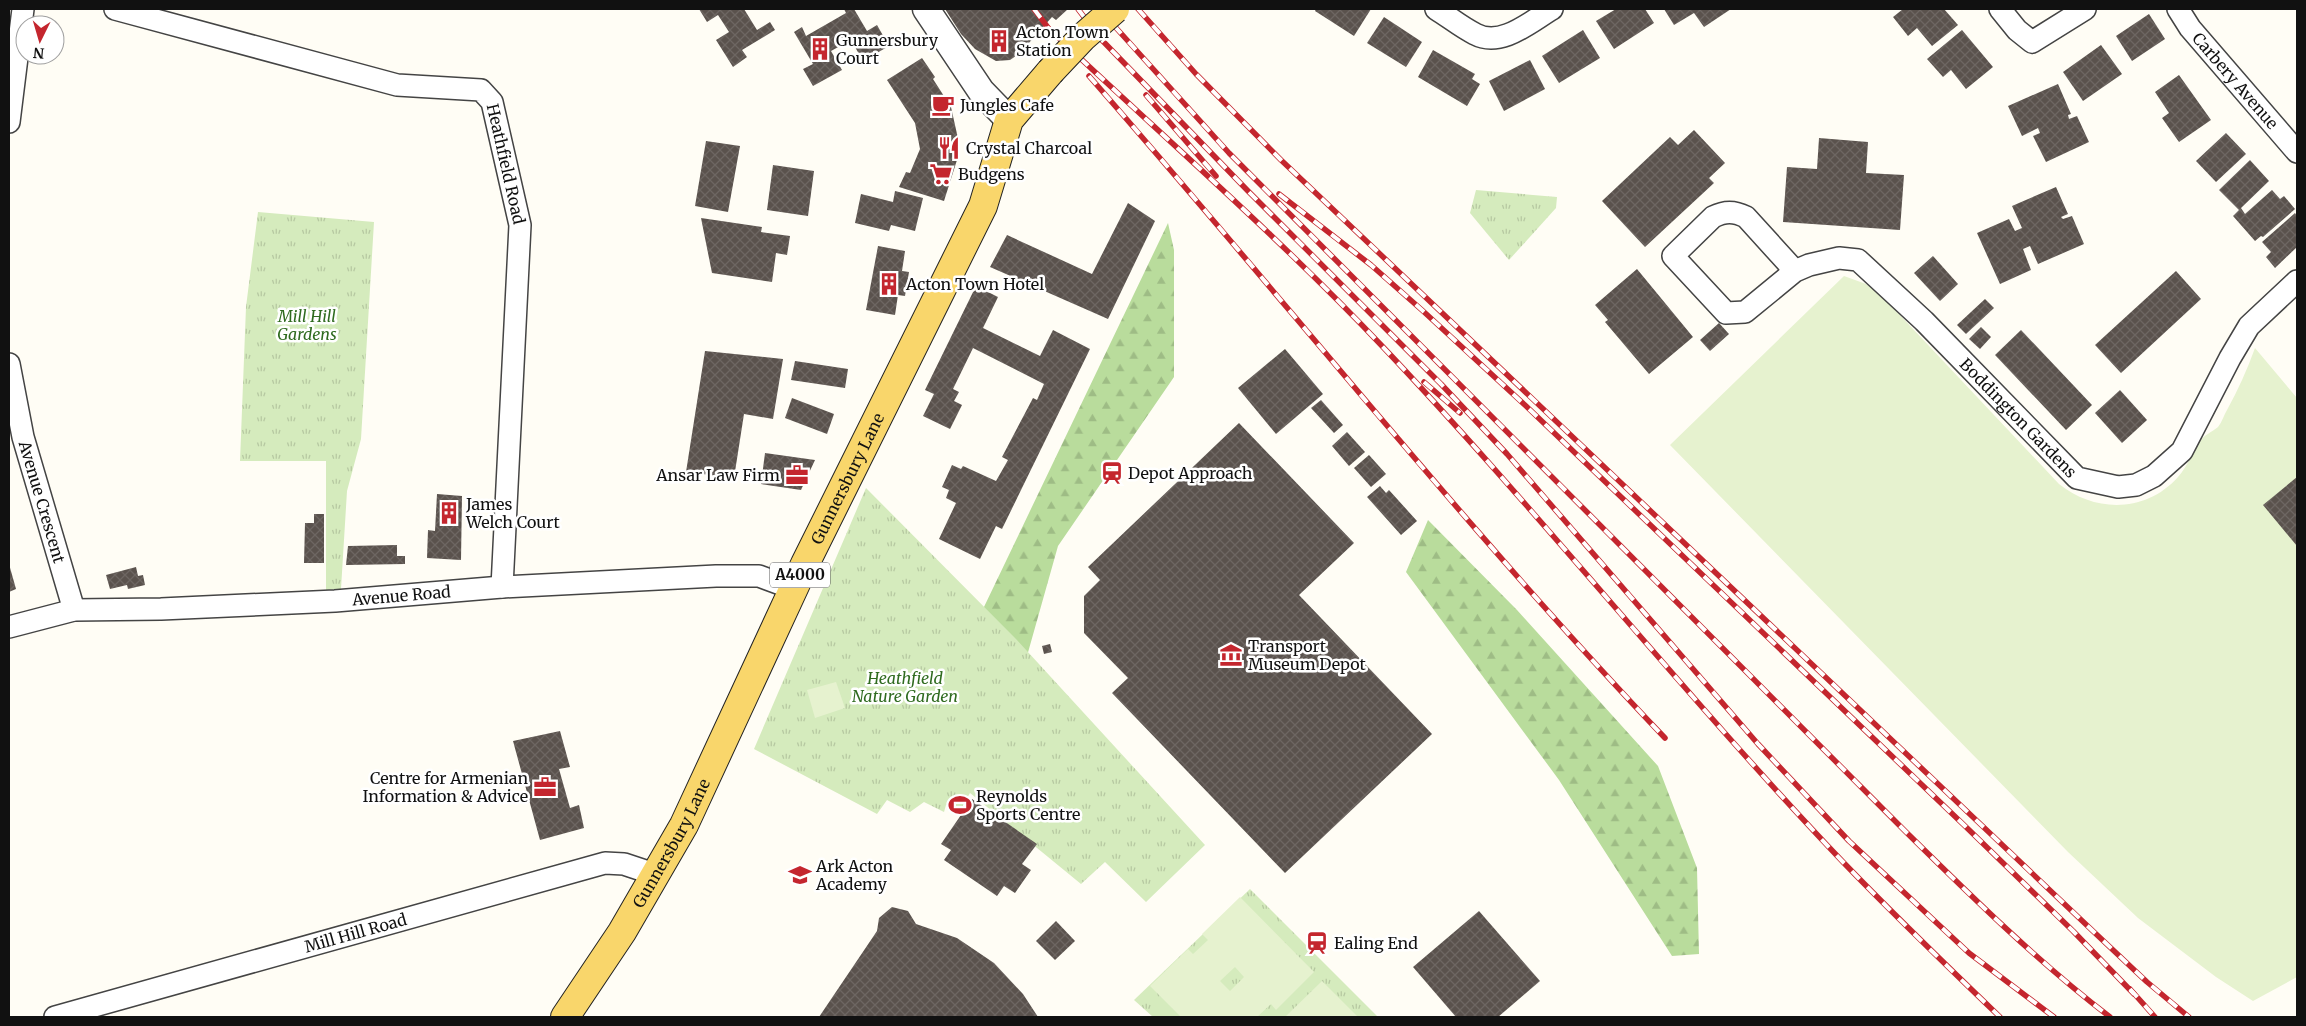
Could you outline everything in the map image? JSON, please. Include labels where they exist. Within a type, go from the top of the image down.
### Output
[{"type":"main road","name":"Gunnersbury Lane","points":[[565,1017],[657,875],[684,825],[873,424],[983,206],[1010,120],[1050,72],[1084,36],[1115,9]]},
{"type":"street","points":[[9,122],[24,9]]},
{"type":"street","name":"Heathfield Road","points":[[115,9],[397,85],[481,90],[492,102],[520,224],[502,587]]},
{"type":"street","points":[[926,9],[981,91],[1010,120]]},
{"type":"street","points":[[1436,9],[1477,35],[1495,39],[1516,31],[1552,9]]},
{"type":"street","points":[[2000,9],[2018,30],[2032,42],[2086,9]]},
{"type":"street","name":"Carbery Avenue","points":[[2178,9],[2190,28],[2297,152]]},
{"type":"street","name":"Boddington Gardens","points":[[1795,272],[1746,217],[1735,212],[1714,216],[1673,256],[1726,313],[1745,312],[1795,272],[1823,261],[1840,258],[1858,260],[1924,321],[2077,478],[2118,487],[2136,484],[2154,476],[2182,451],[2230,358],[2249,326],[2297,281]]},
{"type":"street","name":"Avenue Crescent","points":[[9,364],[23,437],[74,610]]},
{"type":"street","name":"Avenue Road","points":[[9,628],[74,610],[161,609],[335,601],[502,587],[716,576],[760,576],[794,589]]},
{"type":"street","name":"Mill Hill Road","points":[[55,1017],[605,863],[624,864],[657,875]]},
{"type":"green space","points":[[1476,190],[1557,197],[1556,208],[1509,260],[1470,213]]},
{"type":"green space","name":"Mill Hill Gardens","points":[[258,212],[374,222],[361,439],[347,491],[341,589],[326,590],[326,461],[240,461],[246,307]]},
{"type":"green space","points":[[1168,223],[1174,250],[1174,377],[1058,546],[1027,656],[983,609]]},
{"type":"green space","points":[[1844,276],[1866,284],[1881,295],[2059,484],[2073,494],[2088,500],[2120,505],[2136,503],[2165,489],[2181,473],[2202,439],[2218,427],[2242,380],[2255,348],[2297,398],[2297,977],[2253,1001],[2216,977],[2138,918],[2068,852],[1670,445]]},
{"type":"green space","name":"Heathfield Nature Garden","points":[[866,488],[1016,639],[1205,845],[1146,902],[1105,862],[1081,884],[970,793],[960,810],[946,805],[944,812],[924,802],[910,812],[887,800],[877,814],[754,749]]},
{"type":"green space","points":[[1428,520],[1517,610],[1658,766],[1697,868],[1699,954],[1672,956],[1559,780],[1406,572]]},
{"type":"green space","points":[[836,682],[845,708],[815,718],[807,690]]},
{"type":"green space","points":[[1250,889],[1378,1017],[1153,1017],[1134,1000]]},
{"type":"green space","points":[[1240,897],[1314,972],[1276,1010],[1271,1004],[1257,1017],[1181,1017],[1150,986],[1188,949],[1193,954],[1208,940],[1202,934]],"holes":[[[1235,967],[1244,977],[1230,991],[1220,981]]]},
{"type":"green space","points":[[1322,981],[1358,1017],[1285,1017]]},
{"type":"building","points":[[699,9],[744,9],[757,30],[770,22],[775,30],[742,50],[747,57],[733,67],[716,40],[729,32],[718,15],[707,22]]},
{"type":"building","name":"Gunnersbury Court","points":[[844,9],[854,9],[867,31],[877,25],[889,46],[863,61],[851,40],[831,51],[842,70],[813,86],[803,69],[813,64],[794,32],[802,27],[806,36],[846,13]]},
{"type":"building","name":"Acton Town Station","points":[[945,9],[1068,9],[1056,20],[1052,17],[1020,53],[1010,60],[996,61],[975,49],[961,34]]},
{"type":"building","points":[[1316,9],[1371,9],[1354,36],[1315,11]]},
{"type":"building","points":[[1616,9],[1645,9],[1654,23],[1614,49],[1596,21]]},
{"type":"building","points":[[1664,9],[1731,9],[1704,27],[1694,13],[1674,25]]},
{"type":"building","points":[[1903,9],[1944,9],[1958,25],[1932,46],[1917,28],[1908,36],[1893,17]]},
{"type":"building","points":[[2149,14],[2165,39],[2132,61],[2116,36]]},
{"type":"building","points":[[1384,17],[1422,42],[1406,67],[1367,43]]},
{"type":"building","points":[[1583,30],[1600,58],[1559,83],[1542,56]]},
{"type":"building","points":[[1962,30],[1993,67],[1966,89],[1951,70],[1943,77],[1927,59]]},
{"type":"building","points":[[2101,45],[2122,74],[2083,101],[2063,72]]},
{"type":"building","points":[[1433,50],[1475,74],[1472,79],[1480,84],[1467,106],[1418,77]]},
{"type":"building","points":[[922,58],[935,77],[933,79],[951,107],[959,143],[957,160],[944,201],[899,187],[906,172],[910,173],[920,149],[915,123],[887,80]]},
{"type":"building","points":[[1530,60],[1545,89],[1504,111],[1489,81]]},
{"type":"building","points":[[2179,75],[2211,120],[2179,142],[2162,118],[2169,113],[2155,92]]},
{"type":"building","points":[[2058,84],[2071,114],[2068,115],[2069,119],[2077,116],[2089,142],[2046,162],[2033,136],[2040,133],[2038,128],[2022,136],[2008,106]]},
{"type":"building","points":[[1694,130],[1725,163],[1709,178],[1714,183],[1645,247],[1602,201],[1670,137],[1678,145]]},
{"type":"building","points":[[2226,133],[2246,154],[2216,182],[2196,161]]},
{"type":"building","points":[[1819,138],[1868,142],[1866,173],[1904,175],[1900,230],[1783,222],[1787,167],[1817,169]]},
{"type":"building","points":[[706,141],[740,146],[728,212],[695,206]]},
{"type":"building","points":[[2250,160],[2269,181],[2241,208],[2245,214],[2272,190],[2280,199],[2284,196],[2295,209],[2263,237],[2261,236],[2255,241],[2233,216],[2239,210],[2219,190]]},
{"type":"building","points":[[773,165],[814,171],[808,216],[767,210]]},
{"type":"building","points":[[2056,187],[2068,214],[2061,217],[2063,219],[2072,216],[2084,244],[2038,264],[2030,246],[2023,249],[2031,270],[2000,284],[1977,233],[2009,219],[2015,231],[2022,228],[2012,206]]},
{"type":"building","points":[[895,191],[923,198],[915,231],[891,225],[889,231],[855,223],[861,194],[893,202]]},
{"type":"building","points":[[1128,203],[1155,221],[1108,319],[990,267],[1007,235],[1092,274]]},
{"type":"building","points":[[2295,213],[2297,216],[2297,247],[2275,268],[2266,257],[2271,252],[2262,242]]},
{"type":"building","points":[[701,218],[762,227],[761,232],[790,236],[787,255],[776,253],[772,282],[712,273]]},
{"type":"building","name":"Acton Town Hotel","points":[[878,246],[905,251],[902,271],[909,272],[905,296],[898,295],[895,315],[866,310]]},
{"type":"building","points":[[1933,256],[1958,284],[1940,301],[1914,273]]},
{"type":"building","points":[[1637,269],[1693,337],[1649,374],[1605,322],[1608,320],[1595,305]]},
{"type":"building","points":[[2176,271],[2201,299],[2121,373],[2095,345]]},
{"type":"building","points":[[976,286],[998,297],[983,328],[1040,356],[1053,330],[1090,349],[1002,529],[996,526],[980,559],[939,539],[956,503],[946,498],[949,490],[942,487],[952,465],[961,469],[963,466],[996,481],[1008,460],[1002,457],[1033,398],[1037,400],[1044,384],[973,348],[953,389],[959,392],[954,401],[962,405],[950,429],[923,416],[934,394],[925,390]]},
{"type":"building","points":[[1985,299],[1994,308],[1966,334],[1957,325]]},
{"type":"building","points":[[1719,323],[1729,334],[1710,351],[1700,340]]},
{"type":"building","points":[[1981,327],[1991,337],[1980,349],[1969,339]]},
{"type":"building","points":[[2021,330],[2092,405],[2066,430],[1995,355]]},
{"type":"building","points":[[1285,349],[1323,394],[1276,434],[1238,388]]},
{"type":"building","points":[[705,351],[783,359],[773,419],[744,414],[734,478],[686,472]]},
{"type":"building","points":[[795,361],[848,369],[845,388],[791,380]]},
{"type":"building","points":[[2120,390],[2147,420],[2122,443],[2095,413]]},
{"type":"building","points":[[792,398],[834,414],[827,434],[785,418]]},
{"type":"building","points":[[1321,400],[1343,425],[1334,433],[1311,408]]},
{"type":"building","name":"Transport Museum Depot","points":[[1239,423],[1354,543],[1299,595],[1432,734],[1285,873],[1112,693],[1128,678],[1084,633],[1084,596],[1100,580],[1088,567]]},
{"type":"building","points":[[1347,432],[1365,452],[1349,466],[1332,446]]},
{"type":"building","points":[[765,453],[815,460],[801,490],[761,484]]},
{"type":"building","points":[[1369,455],[1386,474],[1371,487],[1354,468]]},
{"type":"building","points":[[2297,477],[2297,546],[2263,505]]},
{"type":"building","points":[[1380,486],[1386,493],[1389,490],[1417,521],[1401,535],[1367,497]]},
{"type":"building","name":"James Welch Court","points":[[437,494],[462,496],[461,560],[427,558],[428,530],[435,531]]},
{"type":"building","points":[[314,514],[324,514],[324,563],[304,563],[305,523],[314,523]]},
{"type":"building","points":[[397,545],[397,556],[405,556],[405,564],[346,565],[348,546]]},
{"type":"building","points":[[9,564],[16,589],[9,592]]},
{"type":"building","points":[[136,567],[138,576],[143,575],[145,585],[128,589],[127,585],[110,589],[106,575]]},
{"type":"building","points":[[1050,644],[1052,652],[1044,654],[1042,646]]},
{"type":"building","name":"Centre for Armenian Information & Advice","points":[[560,731],[570,767],[559,769],[570,808],[579,805],[584,828],[540,840],[513,741]]},
{"type":"building","points":[[972,799],[1037,844],[1022,864],[1031,870],[1015,893],[1004,886],[997,896],[944,860],[951,850],[941,844]]},
{"type":"building","points":[[892,907],[908,911],[916,924],[957,938],[994,963],[1023,994],[1038,1017],[819,1017],[877,931],[879,918]]},
{"type":"building","points":[[1479,911],[1540,981],[1498,1017],[1456,1017],[1413,967]]},
{"type":"building","points":[[1056,921],[1075,941],[1055,960],[1036,941]]},
{"type":"railway","points":[[1034,9],[1052,33]]},
{"type":"railway","points":[[1078,9],[1100,38]]},
{"type":"railway","points":[[1099,9],[1229,153],[1906,832],[2031,951],[2110,1017]]},
{"type":"railway","points":[[1138,9],[1196,74],[1281,160],[2095,933],[2147,982],[2189,1017]]},
{"type":"railway","points":[[1048,28],[1260,225],[1343,305],[1442,410],[1784,799],[1940,960],[2000,1017]]},
{"type":"railway","points":[[1096,34],[1248,191],[1441,384],[1507,454],[1758,744],[1849,841],[1969,953],[2054,1017]]},
{"type":"railway","points":[[1089,76],[1517,576],[1665,738]]},
{"type":"railway","points":[[1146,95],[1216,176]]},
{"type":"railway","points":[[1279,194],[1371,265],[1526,406],[1965,826],[2073,931],[2134,994]]},
{"type":"railway","points":[[1424,382],[1460,413]]},
{"type":"railway","points":[[2130,989],[2155,1017]]},
{"type":"place","name":"Acton Town Station","points":[[999,41]]},
{"type":"place","name":"Gunnersbury Court","points":[[820,49]]},
{"type":"place","name":"Jungles Cafe","points":[[943,105]]},
{"type":"place","name":"Crystal Charcoal","points":[[949,148]]},
{"type":"place","name":"Budgens","points":[[941,174]]},
{"type":"place","name":"Acton Town Hotel","points":[[889,284]]},
{"type":"place","name":"Depot Approach","points":[[1112,473]]},
{"type":"place","name":"Ansar Law Firm","points":[[797,475]]},
{"type":"place","name":"James Welch Court","points":[[449,513]]},
{"type":"place","name":"Transport Museum Depot","points":[[1231,655]]},
{"type":"place","name":"Centre for Armenian Information & Advice","points":[[545,787]]},
{"type":"place","name":"Reynolds Sports Centre","points":[[960,805]]},
{"type":"place","name":"Ark Acton Academy","points":[[800,875]]},
{"type":"place","name":"Ealing End","points":[[1317,943]]}]
